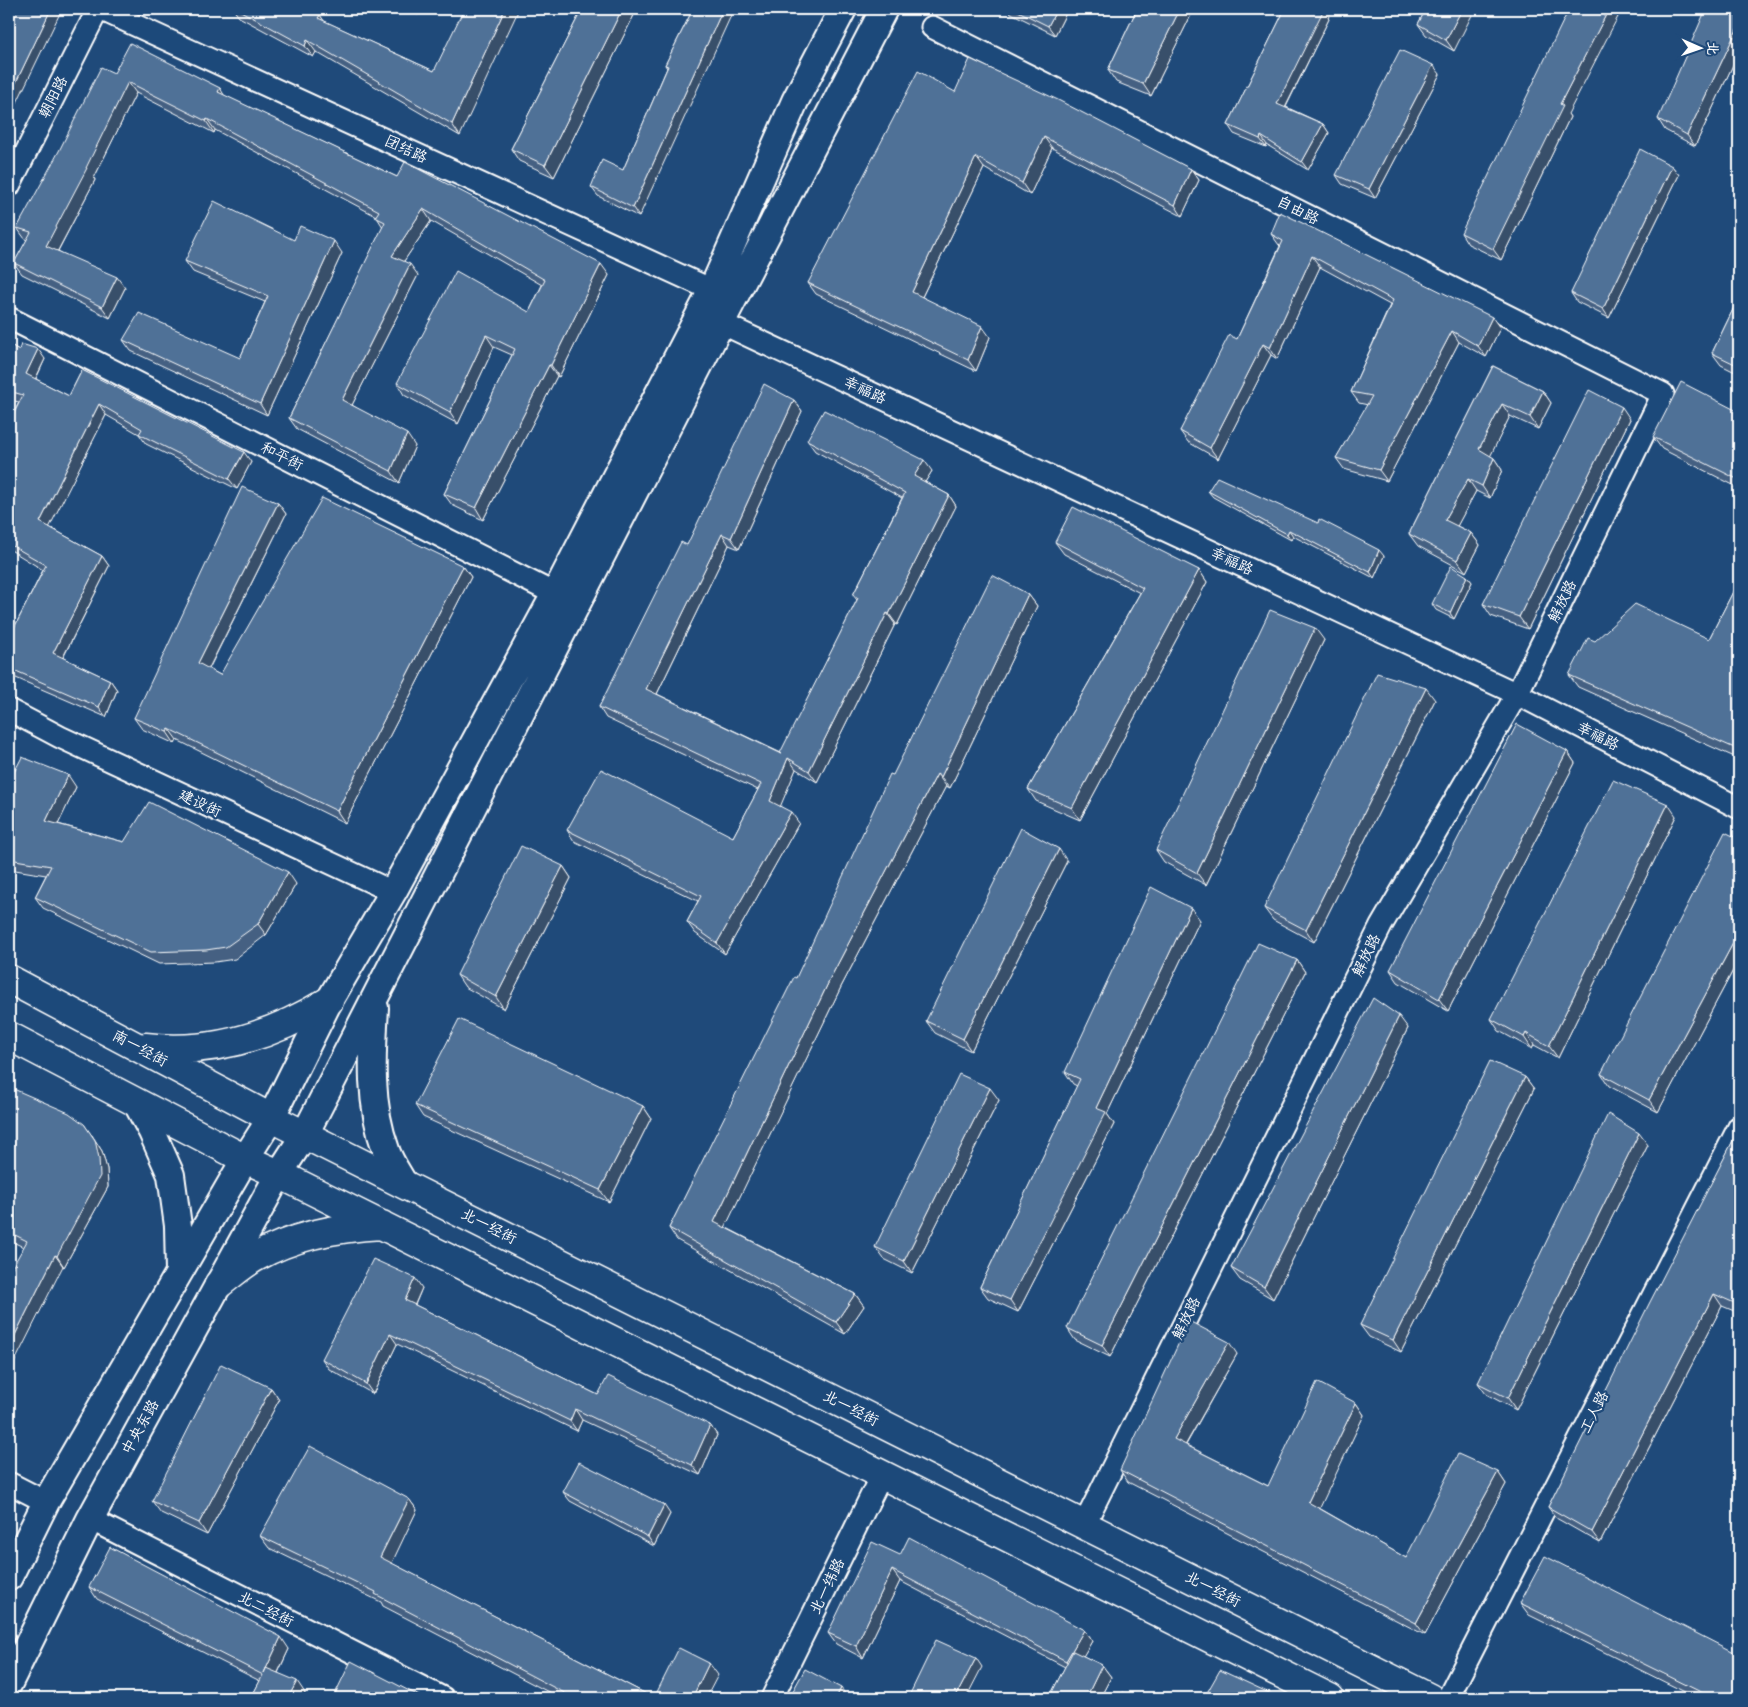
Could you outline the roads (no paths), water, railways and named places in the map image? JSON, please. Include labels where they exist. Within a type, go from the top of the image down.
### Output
[{"type":"highway","name":"南一经街","points":[[9,979],[271,1118]]},
{"type":"highway","points":[[136,1046],[164,1049],[197,1048],[227,1044],[262,1034],[303,1017],[329,1001]]},
{"type":"highway","points":[[9,1036],[245,1159],[382,1225],[1330,1698]]},
{"type":"highway","name":"北一经街","points":[[271,1118],[1430,1698]]},
{"type":"highway","points":[[218,1284],[256,1257],[305,1236],[356,1227],[382,1225]]},
{"type":"main road","points":[[9,1577],[46,1502],[245,1159],[271,1118],[329,1001],[393,892],[555,594],[712,290],[795,101],[843,9]]},
{"type":"main road","name":"中央东路","points":[[9,1683],[90,1519],[279,1174],[305,1134],[884,9]]},
{"type":"main road","points":[[375,998],[372,1076],[377,1117],[386,1151],[404,1184]]},
{"type":"main road","points":[[136,1102],[171,1175],[178,1226],[179,1272]]},
{"type":"street","name":"朝阳路","points":[[9,186],[99,9]]},
{"type":"street","name":"团结路","points":[[99,9],[712,290]]},
{"type":"street","name":"自由路","points":[[932,27],[1663,394]]},
{"type":"street","name":"和平街","points":[[9,318],[555,594]]},
{"type":"street","name":"幸福路","points":[[721,323],[1517,694],[1739,808]]},
{"type":"street","name":"解放路","points":[[1084,1525],[1381,926],[1517,694],[1663,394]]},
{"type":"street","name":"建设街","points":[[9,710],[60,737],[393,892]]},
{"type":"street","name":"工人路","points":[[1448,1698],[1739,1126]]},
{"type":"street","name":"北一纬路","points":[[772,1698],[882,1474]]},
{"type":"street","points":[[9,1484],[46,1502]]},
{"type":"street","name":"北二经街","points":[[90,1519],[443,1698]]}]
